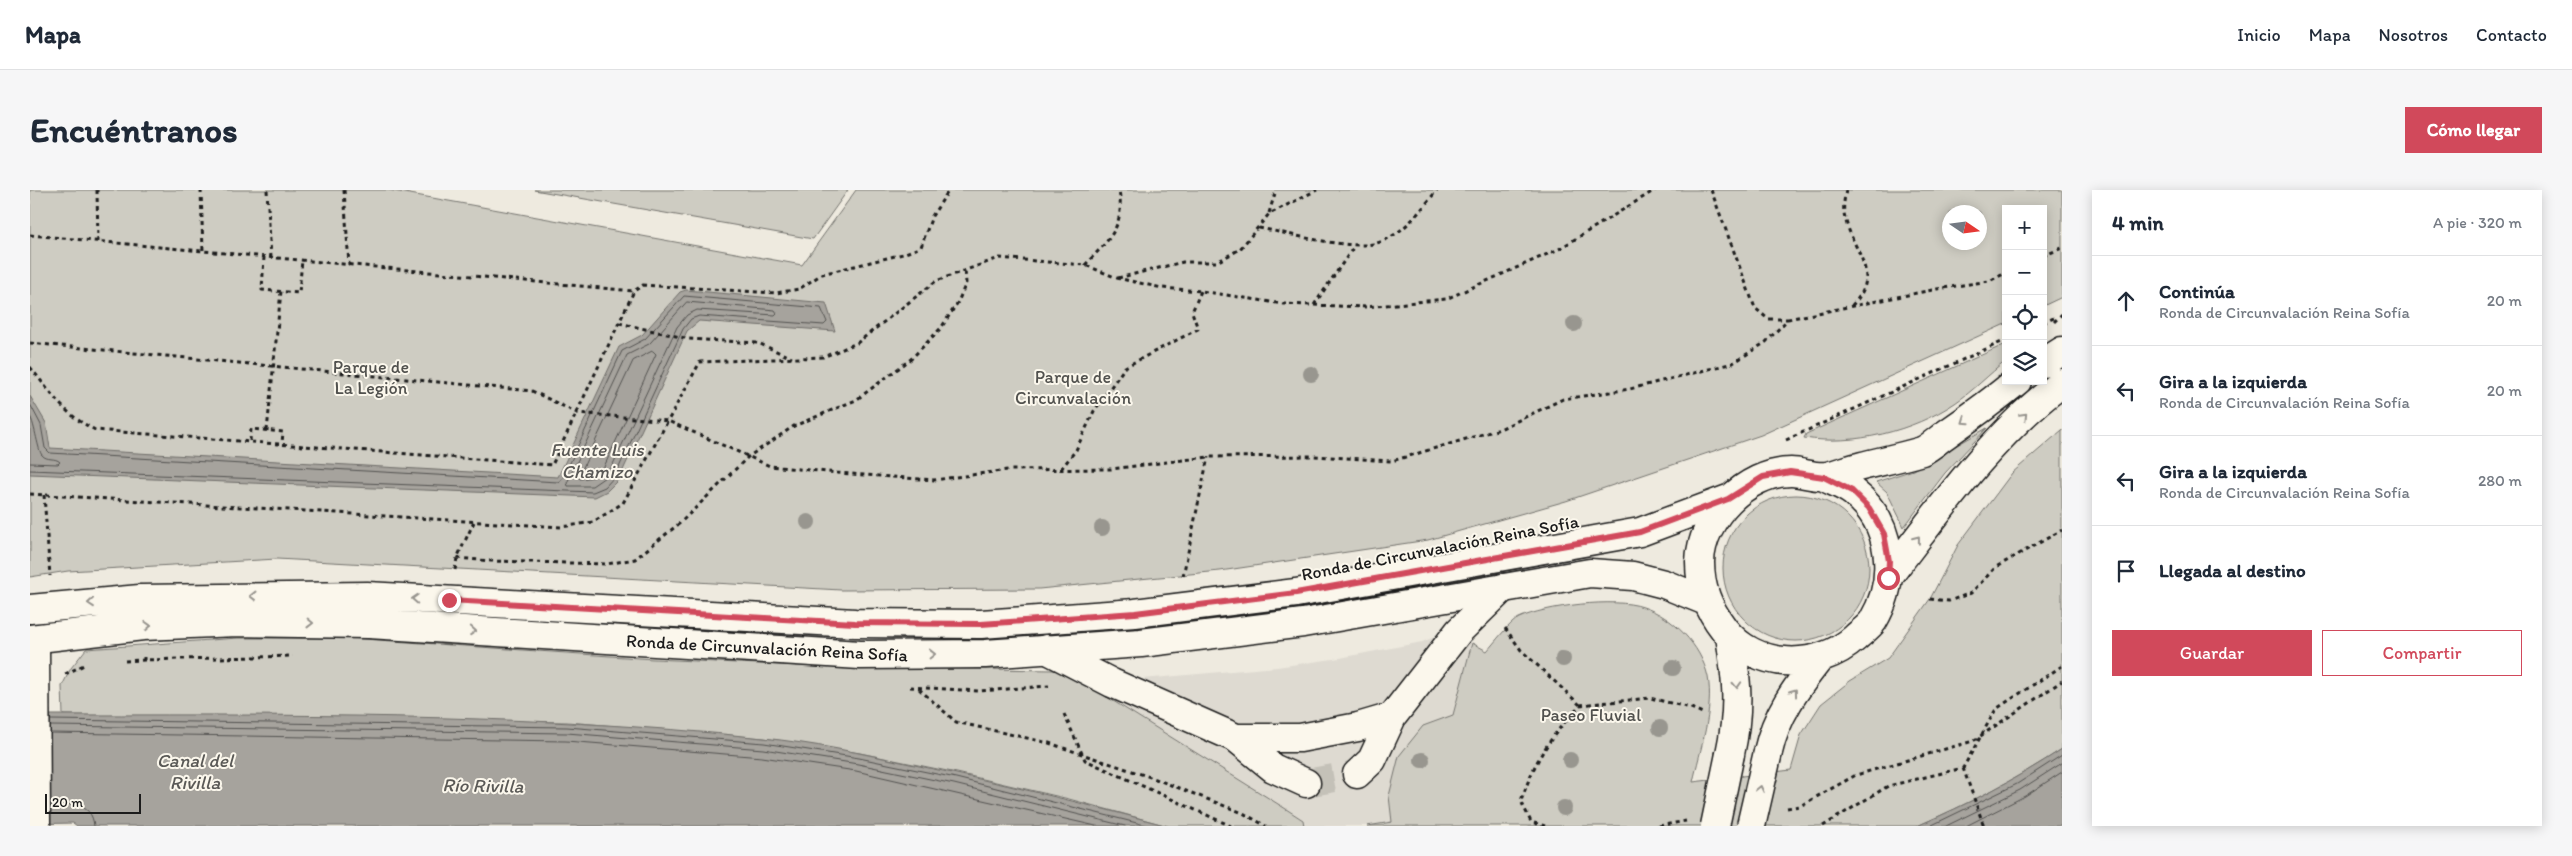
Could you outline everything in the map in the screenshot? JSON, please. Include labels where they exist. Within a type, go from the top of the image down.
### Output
[{"type":"main road","points":[[2047,360],[2062,351]]},
{"type":"main road","name":"Ronda de Circunvalación Reina Sofía","points":[[1888,578],[1984,458],[2043,397],[2062,383]]},
{"type":"main road","name":"Ronda de Circunvalación Reina Sofía","points":[[1824,477],[1924,450],[2012,385]]},
{"type":"main road","name":"Ronda de Circunvalación Reina Sofía","points":[[30,609],[140,599],[367,596],[855,623],[981,624],[1177,608],[1296,593],[1640,532],[1728,499],[1763,477],[1790,472],[1824,477],[1852,491],[1869,508],[1884,534],[1889,561],[1888,578],[1886,590],[1872,622],[1841,650],[1819,659],[1788,662],[1769,658],[1748,650],[1730,636],[1706,601],[1700,560],[1706,535],[1717,513],[1728,499]]},
{"type":"main road","name":"Ronda de Circunvalación Reina Sofía","points":[[33,639],[143,626],[237,622],[369,624],[860,655],[985,654],[1141,643],[1303,623],[1590,573],[1633,576],[1664,584],[1706,601]]},
{"type":"main road","points":[[1357,774],[1372,760],[1392,717],[1459,631],[1503,588]]},
{"type":"main road","points":[[1703,823],[1730,754],[1736,727],[1738,684],[1730,636]]},
{"type":"main road","points":[[33,639],[36,826]]},
{"type":"main road","points":[[1046,650],[1112,683],[1236,738],[1274,768],[1306,783]]},
{"type":"main road","points":[[1751,826],[1772,732],[1790,697],[1819,659]]},
{"type":"main road","points":[[1236,738],[1300,738],[1358,727],[1392,717]]},
{"type":"path","points":[[96,190],[98,242]]},
{"type":"path","points":[[200,190],[203,252]]},
{"type":"path","points":[[267,190],[271,258]]},
{"type":"path","points":[[344,190],[349,265]]},
{"type":"path","points":[[30,367],[58,405],[76,420],[96,430],[552,465],[634,291],[643,285],[761,293],[799,289],[822,274],[903,254],[921,246],[932,216],[949,190]]},
{"type":"path","points":[[1085,265],[1106,243],[1119,223],[1119,190]]},
{"type":"path","points":[[1117,278],[1182,262],[1217,262],[1240,249],[1259,228],[1269,214],[1276,190]]},
{"type":"path","points":[[1269,214],[1317,190]]},
{"type":"path","points":[[1259,228],[1355,245],[1376,244],[1395,234],[1417,215],[1437,190]]},
{"type":"path","points":[[30,494],[562,527],[593,522],[624,503],[700,362],[823,357],[857,344],[936,281],[999,258],[1085,265],[1117,278],[1162,288],[1201,291],[1283,304],[1366,307],[1446,299],[1559,249],[1655,190]]},
{"type":"path","points":[[1711,190],[1755,308],[1768,319],[1788,319],[1850,308],[1937,289],[1989,281],[2002,275]]},
{"type":"path","points":[[1846,190],[1843,206],[1846,222],[1864,260],[1865,284],[1860,299],[1850,308]]},
{"type":"path","points":[[30,236],[634,291]]},
{"type":"path","points":[[1314,305],[1355,245]]},
{"type":"path","points":[[2047,254],[2062,248]]},
{"type":"path","points":[[264,257],[262,290],[299,292],[302,260]]},
{"type":"path","points":[[474,522],[457,558],[491,561],[607,564],[635,559],[680,523],[748,457],[794,426],[856,400],[911,359],[941,328],[958,302],[966,283],[965,270]]},
{"type":"path","points":[[267,431],[281,291]]},
{"type":"path","points":[[1060,469],[1076,450],[1094,411],[1125,367],[1198,329],[1192,312],[1201,291]]},
{"type":"path","points":[[2047,321],[2057,316]]},
{"type":"path","points":[[30,343],[532,391],[577,413],[668,421],[770,466],[934,480],[1008,470],[1112,469],[1208,457],[1314,456],[1392,461],[1500,429],[1563,399],[1630,389],[1733,362],[1766,342],[1788,319]]},
{"type":"path","points":[[619,323],[689,339],[758,342],[793,358]]},
{"type":"path","points":[[1790,445],[1783,443],[2002,342]]},
{"type":"path","points":[[250,441],[251,429],[283,432],[282,443]]},
{"type":"path","points":[[1177,608],[1176,596],[1187,564],[1208,457]]},
{"type":"path","points":[[44,495],[51,581]]},
{"type":"path","points":[[1930,599],[1949,601],[1971,593],[1996,567],[2062,530]]},
{"type":"path","points":[[1482,608],[1502,624],[1521,650],[1580,705]]},
{"type":"path","points":[[116,662],[144,660]]},
{"type":"path","points":[[35,702],[51,693],[55,679],[87,664]]},
{"type":"path","points":[[1823,826],[1888,786],[1963,768],[1996,709],[2062,666]]},
{"type":"path","points":[[1780,809],[1800,806],[1856,775],[1973,741],[2062,680]]},
{"type":"path","points":[[1056,686],[980,691],[918,688],[956,722],[1049,743],[1083,754],[1162,781],[1243,813],[1266,826]]},
{"type":"path","points":[[1545,826],[1531,822],[1521,801],[1532,768],[1552,737],[1580,705],[1650,698],[1690,708],[1736,727]]},
{"type":"path","points":[[1064,714],[1085,760],[1232,826]]},
{"type":"path","points":[[1963,768],[1984,826]]},
{"type":"path","points":[[1659,826],[1703,823]]},
{"type":"shaded area","points":[[1450,631],[1472,643],[1453,715],[1423,726],[1389,796],[1392,822],[1367,826],[1304,826],[1303,820],[1086,684],[1277,667],[1340,658],[1422,642]]},
{"type":"green space","name":"Parque de Circunvalación","points":[[30,190],[388,190],[802,265],[856,190],[2062,190],[2062,297],[2047,304],[2047,205],[2002,205],[2002,326],[1761,435],[1566,501],[1428,540],[1220,571],[1039,589],[841,590],[277,559],[68,571],[30,577]]},
{"type":"green space","points":[[534,190],[848,190],[813,239]]},
{"type":"green space","points":[[2002,346],[2002,364],[1962,398],[1939,413],[1902,428],[1863,438],[1823,440],[1804,438],[1806,434]]},
{"type":"green space","points":[[1987,428],[1945,473],[1904,527],[1887,492],[1876,482],[1913,470]]},
{"type":"green space","name":"Paseo Fluvial","points":[[2062,430],[2062,749],[2009,781],[1917,826],[1367,826],[1392,822],[1389,796],[1399,756],[1423,726],[1453,715],[1472,643],[1487,651],[1515,620],[1545,610],[1580,604],[1615,603],[1643,607],[1675,625],[1692,643],[1699,654],[1708,677],[1709,703],[1708,716],[1693,782],[1791,770],[1801,735],[1821,704],[1850,681],[1888,658],[1930,599],[1958,545],[2012,473]]},
{"type":"green space","points":[[1796,495],[1824,501],[1847,517],[1863,540],[1869,568],[1863,596],[1847,619],[1824,635],[1796,641],[1768,635],[1745,619],[1729,596],[1723,568],[1729,540],[1745,517],[1768,501]]},
{"type":"green space","points":[[238,638],[349,638],[653,659],[821,667],[1055,670],[1086,684],[1286,809],[1303,820],[1304,826],[1168,826],[1069,799],[957,773],[860,753],[764,738],[567,722],[63,715],[62,686],[71,668],[86,649]]},
{"type":"water","name":"Fuente Luis Chamizo","points":[[686,290],[826,303],[835,331],[699,321],[687,331],[619,479],[607,491],[595,497],[30,474],[30,396],[46,423],[50,448],[558,477],[619,347],[642,335],[680,292]]},
{"type":"water","name":"Canal del Rivilla","points":[[30,715],[305,715],[489,719],[580,723],[763,738],[874,756],[1040,793],[1168,826],[77,826],[73,823],[30,824]]},
{"type":"water","points":[[2062,749],[2062,826],[1917,826],[1991,791]]},
{"type":"tunnel","points":[[1306,783],[1357,774]]},
{"type":"route","points":[[449,600],[855,623],[981,624],[1135,613],[1296,593],[1640,532],[1693,514],[1728,499],[1763,477],[1790,472],[1824,477],[1852,491],[1869,508],[1884,534],[1889,561],[1888,578]]},
{"type":"park label","name":"Parque de La Legión","points":[[371,377]]},
{"type":"water label","name":"Río Rivilla","points":[[483,785]]}]
